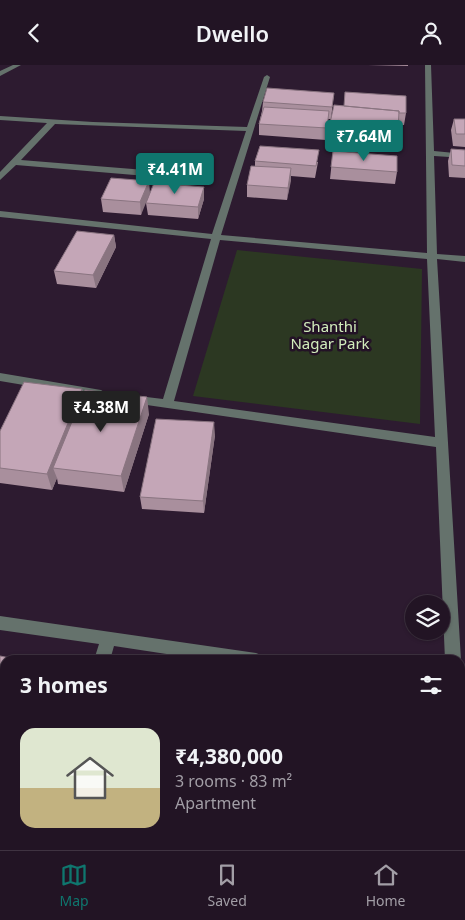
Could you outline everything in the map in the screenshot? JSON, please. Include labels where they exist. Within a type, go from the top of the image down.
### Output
[{"type":"street","points":[[0,74],[18,65]]},
{"type":"street","points":[[428,65],[432,257],[453,655]]},
{"type":"street","points":[[167,405],[216,237],[267,77]]},
{"type":"street","points":[[0,119],[250,129]]},
{"type":"street","points":[[0,177],[53,122]]},
{"type":"street","points":[[430,153],[465,156]]},
{"type":"street","points":[[14,162],[170,175]]},
{"type":"street","points":[[0,214],[216,237],[465,259]]},
{"type":"street","points":[[0,377],[167,405],[442,443]]},
{"type":"street","points":[[0,623],[221,655]]},
{"type":"street","points":[[103,655],[108,639]]},
{"type":"green space","name":"Shanthi Nagar Park","points":[[237,250],[422,269],[420,424],[193,396]]},
{"type":"building","points":[[267,88],[334,93],[332,107],[263,102]]},
{"type":"building","points":[[345,92],[406,96],[406,113],[344,106]]},
{"type":"building","points":[[334,105],[399,111],[398,129],[330,123]]},
{"type":"building","points":[[264,107],[329,111],[327,128],[259,124]]},
{"type":"building","points":[[454,119],[465,119],[465,134],[456,134]]},
{"type":"building","points":[[260,146],[319,150],[316,166],[255,161]]},
{"type":"building","points":[[451,149],[465,150],[465,166],[452,165]]},
{"type":"building","points":[[333,151],[397,156],[397,172],[331,167]]},
{"type":"building","points":[[251,166],[291,168],[288,188],[247,185]]},
{"type":"building","points":[[111,178],[149,181],[140,202],[101,199]]},
{"type":"building","points":[[154,183],[204,187],[198,207],[146,203]]},
{"type":"building","points":[[77,231],[114,235],[93,275],[54,271]]},
{"type":"building","points":[[24,382],[82,389],[47,474],[0,468],[0,431]]},
{"type":"building","points":[[85,390],[147,397],[121,476],[53,468]]},
{"type":"building","points":[[156,419],[214,422],[203,501],[140,497]]}]
